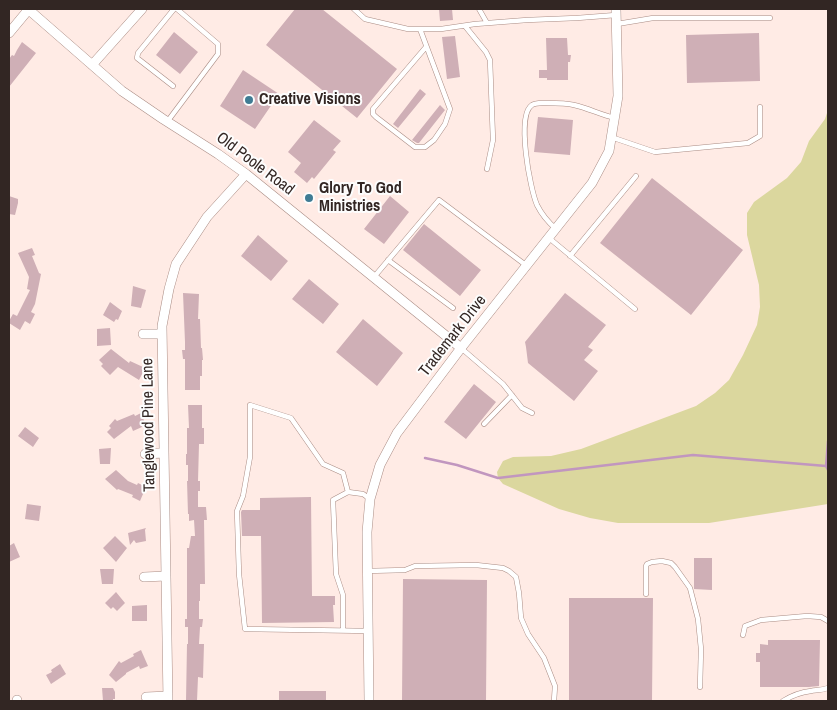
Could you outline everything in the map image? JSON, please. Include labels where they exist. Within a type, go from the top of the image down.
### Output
[{"type":"street","points":[[9,33],[29,9]]},
{"type":"street","name":"Old Poole Road","points":[[29,9],[122,90],[246,174],[461,348]]},
{"type":"street","points":[[92,65],[142,9]]},
{"type":"street","name":"Trademark Drive","points":[[369,701],[367,532],[370,499],[380,465],[397,433],[461,348],[592,183],[609,151],[618,96],[616,16]]},
{"type":"street","name":"Tanglewood Pine Lane","points":[[168,699],[162,326],[176,264],[207,218],[246,174]]},
{"type":"street","points":[[143,334],[162,334]]},
{"type":"street","points":[[145,454],[164,453]]},
{"type":"street","points":[[144,576],[166,576]]},
{"type":"street","points":[[146,697],[168,699]]},
{"type":"lane","points":[[167,122],[218,54],[218,44],[176,9],[138,53],[137,58],[173,86]]},
{"type":"lane","points":[[354,9],[365,19],[408,29],[441,29],[487,23],[616,16],[653,18],[770,18]]},
{"type":"lane","points":[[479,9],[487,23]]},
{"type":"lane","points":[[465,26],[486,52],[490,60],[492,140],[487,169]]},
{"type":"lane","points":[[420,29],[450,110],[446,124],[434,140],[425,147],[415,147],[376,117],[373,114],[373,109],[426,47]]},
{"type":"lane","points":[[556,229],[544,218],[536,204],[527,163],[524,123],[528,108],[536,103],[560,103],[574,105],[614,118]]},
{"type":"lane","points":[[611,137],[655,152],[748,143],[760,136],[760,108]]},
{"type":"lane","points":[[570,256],[636,176]]},
{"type":"lane","points":[[374,277],[439,200],[527,266]]},
{"type":"lane","points":[[549,238],[635,309]]},
{"type":"lane","points":[[388,260],[453,308]]},
{"type":"lane","points":[[461,348],[504,384],[522,408],[532,412]]},
{"type":"lane","points":[[484,424],[512,395]]},
{"type":"lane","points":[[348,492],[343,473],[323,464],[291,418],[250,405],[250,457],[243,496],[237,510],[239,574],[245,629],[368,631]]},
{"type":"lane","points":[[342,630],[343,595],[336,574],[333,500],[348,492],[363,494],[370,499]]},
{"type":"lane","points":[[646,594],[646,566],[652,562],[662,561],[671,563],[690,588],[698,619],[701,649],[700,687]]},
{"type":"lane","points":[[367,571],[405,570],[415,566],[476,565],[502,568],[509,571],[516,577],[521,618],[528,634],[544,658],[555,686],[554,701]]},
{"type":"lane","points":[[743,635],[745,626],[761,620],[807,616],[821,617],[828,621]]},
{"type":"lane","points":[[783,701],[810,691],[820,691],[828,688]]},
{"type":"shaded area","points":[[828,110],[828,504],[709,523],[618,523],[590,518],[559,509],[503,484],[498,478],[497,472],[503,461],[513,457],[551,456],[581,449],[696,406],[715,393],[729,380],[757,325],[760,307],[759,285],[747,235],[747,213],[754,202],[787,178],[801,162],[809,141],[825,119]]},
{"type":"building","points":[[295,9],[322,9],[397,69],[357,118],[266,45]]},
{"type":"building","points":[[439,9],[452,9],[453,20],[440,21]]},
{"type":"building","points":[[174,32],[198,52],[180,74],[156,55]]},
{"type":"building","points":[[759,33],[760,81],[687,83],[686,35]]},
{"type":"building","points":[[455,36],[460,77],[447,79],[442,37]]},
{"type":"building","points":[[546,38],[567,38],[568,55],[571,55],[570,62],[568,62],[568,80],[539,78],[539,70],[547,70]]},
{"type":"building","points":[[22,42],[36,53],[9,87],[9,59],[12,55],[14,56]]},
{"type":"building","name":"Creative Visions","points":[[243,70],[279,94],[255,129],[220,106]]},
{"type":"building","points":[[420,89],[426,94],[398,128],[393,124]]},
{"type":"building","points":[[440,105],[445,110],[419,143],[412,140]]},
{"type":"building","points":[[538,117],[573,120],[570,155],[534,152]]},
{"type":"building","points":[[314,120],[341,141],[333,150],[336,152],[314,179],[312,177],[307,183],[294,172],[301,163],[288,152]]},
{"type":"building","points":[[652,178],[743,250],[691,315],[600,243]]},
{"type":"building","points":[[9,196],[18,199],[15,215],[9,214]]},
{"type":"building","points":[[390,196],[409,212],[384,244],[364,229]]},
{"type":"building","points":[[424,224],[481,270],[460,296],[403,250]]},
{"type":"building","points":[[258,235],[288,261],[271,281],[241,256]]},
{"type":"building","points":[[32,248],[35,255],[32,256],[41,274],[35,304],[31,312],[35,314],[30,324],[25,321],[20,330],[9,323],[9,321],[13,314],[17,316],[30,290],[27,289],[29,277],[18,253]]},
{"type":"building","points":[[309,279],[339,304],[323,324],[292,299]]},
{"type":"building","points":[[133,286],[146,290],[141,308],[131,306]]},
{"type":"building","points":[[183,293],[199,294],[198,319],[200,319],[203,360],[200,390],[185,390],[185,359],[183,359],[182,350],[185,350]]},
{"type":"building","points":[[565,293],[606,325],[588,347],[593,350],[584,360],[598,371],[574,401],[528,363],[525,342]]},
{"type":"building","points":[[110,302],[122,311],[118,320],[116,319],[114,322],[103,315]]},
{"type":"building","points":[[363,319],[403,353],[377,386],[336,352]]},
{"type":"building","points":[[110,328],[111,345],[97,346],[97,329]]},
{"type":"building","points":[[111,349],[129,363],[130,361],[143,367],[142,369],[144,370],[139,380],[118,367],[110,375],[101,366],[103,364],[99,360]]},
{"type":"building","points":[[474,384],[496,402],[466,439],[444,422]]},
{"type":"building","points":[[188,405],[202,405],[204,444],[199,444],[198,481],[200,481],[200,491],[198,491],[198,507],[206,507],[207,520],[204,520],[205,584],[200,584],[199,601],[199,619],[203,619],[202,627],[200,627],[199,644],[204,644],[203,678],[198,677],[197,701],[186,701],[188,644],[188,627],[185,627],[185,619],[187,619],[187,548],[189,548],[191,536],[195,536],[194,520],[189,521],[188,514],[188,465],[186,465],[186,454],[187,428],[189,428]]},
{"type":"building","points":[[141,413],[145,423],[141,425],[142,427],[133,431],[131,426],[114,439],[107,432],[115,419],[117,421]]},
{"type":"building","points":[[25,427],[39,438],[33,447],[18,436]]},
{"type":"building","points":[[111,448],[110,464],[100,464],[99,449]]},
{"type":"building","points":[[116,470],[128,481],[146,487],[140,501],[132,497],[133,495],[117,490],[105,479]]},
{"type":"building","points":[[311,497],[312,596],[335,596],[335,605],[333,605],[334,622],[262,623],[261,536],[242,536],[241,512],[242,510],[260,510],[260,498]]},
{"type":"building","points":[[27,504],[41,506],[39,521],[25,519]]},
{"type":"building","points":[[146,528],[146,541],[136,543],[134,540],[130,545],[128,533]]},
{"type":"building","points":[[115,536],[127,548],[116,562],[103,548]]},
{"type":"building","points":[[14,543],[20,557],[9,562],[9,546]]},
{"type":"building","points":[[694,558],[712,558],[712,590],[694,589]]},
{"type":"building","points":[[100,569],[114,569],[113,584],[102,584]]},
{"type":"building","points":[[403,579],[487,580],[486,701],[402,701]]},
{"type":"building","points":[[116,592],[125,603],[117,611],[113,607],[111,609],[105,603]]},
{"type":"building","points":[[569,598],[653,598],[652,701],[569,701]]},
{"type":"building","points":[[147,605],[147,621],[132,621],[132,606]]},
{"type":"building","points":[[768,640],[820,640],[819,686],[760,687],[760,662],[756,662],[756,653],[760,653],[760,644],[768,645]]},
{"type":"building","points":[[141,650],[148,666],[140,669],[139,666],[126,673],[116,682],[109,675],[119,661],[121,663]]},
{"type":"building","points":[[60,664],[66,674],[51,684],[46,675]]},
{"type":"building","points":[[102,688],[113,688],[115,699],[113,701],[103,701]]},
{"type":"building","points":[[279,691],[326,691],[326,701],[279,701]]},
{"type":"waterway","points":[[828,441],[826,466],[828,470]]},
{"type":"waterway","points":[[425,458],[457,465],[498,478],[693,455],[826,466]]},
{"type":"place","name":"Creative Visions","points":[[249,100]]},
{"type":"place","name":"Glory To God Ministries","points":[[309,198]]}]
